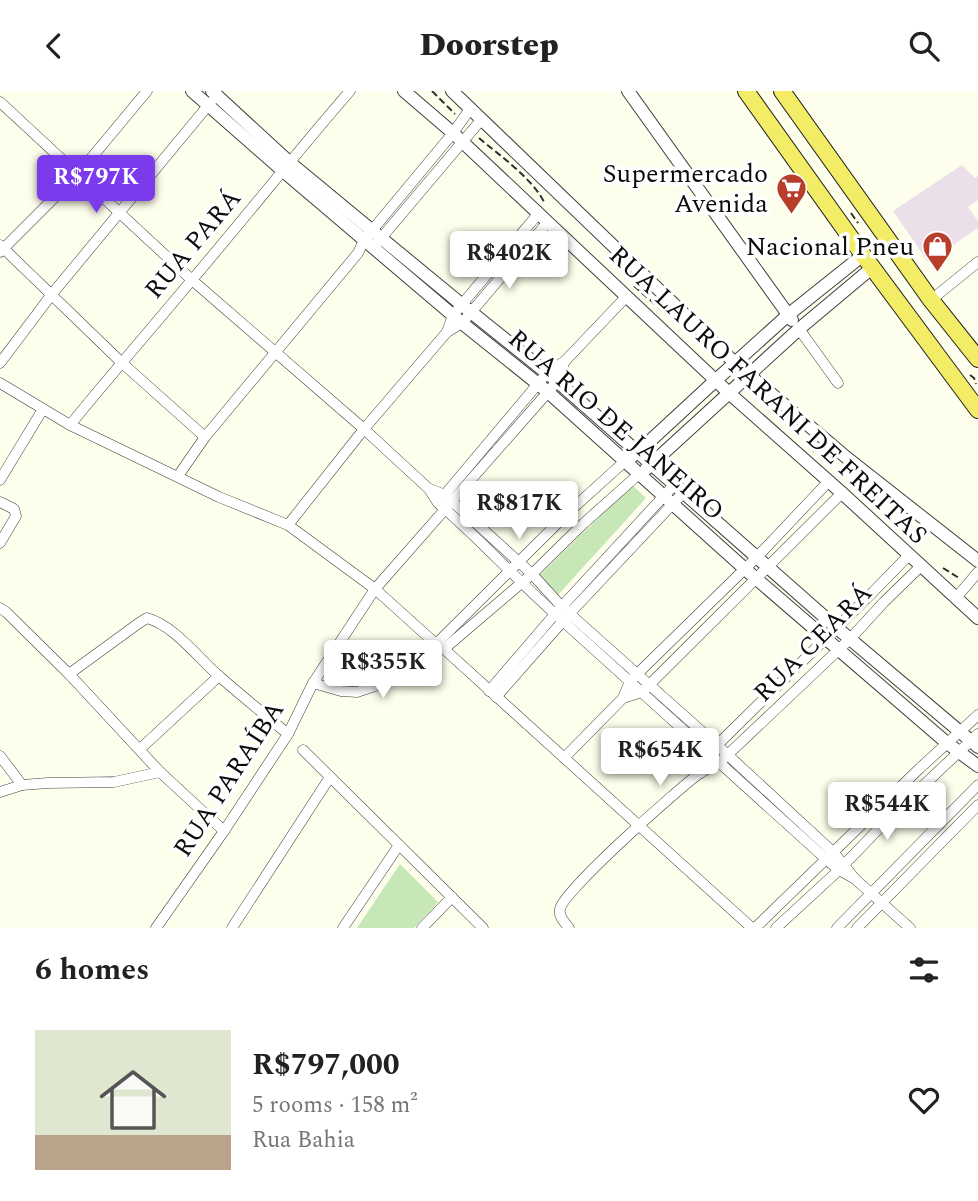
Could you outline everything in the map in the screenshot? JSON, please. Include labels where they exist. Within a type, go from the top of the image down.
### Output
[{"type":"main road","points":[[748,91],[760,91]]},
{"type":"main road","points":[[748,91],[978,410]]},
{"type":"main road","points":[[782,91],[931,300],[978,359]]},
{"type":"main road","points":[[775,131],[777,120],[782,114],[798,113]]},
{"type":"street","points":[[147,91],[78,174],[1,249],[205,437]]},
{"type":"street","name":"RUA RIO DE JANEIRO","points":[[192,91],[214,96],[285,166],[461,314],[745,569],[947,743],[978,766]]},
{"type":"street","name":"RUA PARÁ","points":[[70,425],[350,91]]},
{"type":"street","name":"RUA LAURO FARANI DE FREITAS","points":[[404,91],[729,393],[978,618]]},
{"type":"street","name":"RUA LAURO FARANI DE FREITAS","points":[[452,91],[735,363],[847,459],[978,561]]},
{"type":"street","points":[[628,91],[838,383]]},
{"type":"street","points":[[0,363],[51,294],[214,96]]},
{"type":"street","points":[[0,102],[274,353],[364,429],[429,489],[520,562],[563,614]]},
{"type":"street","points":[[457,138],[470,109]]},
{"type":"street","points":[[178,476],[205,437],[358,253],[457,138],[481,120]]},
{"type":"street","points":[[288,525],[364,429],[542,218]]},
{"type":"street","points":[[440,646],[571,510],[624,462],[788,315],[868,261]]},
{"type":"street","points":[[313,683],[341,691],[356,692],[367,689],[399,673],[440,646],[522,583],[584,523],[799,329],[868,261]]},
{"type":"street","points":[[931,300],[978,262]]},
{"type":"street","points":[[446,503],[565,361],[626,297]]},
{"type":"street","name":"RUA RIO DE JANEIRO","points":[[461,314],[552,377],[837,628],[961,732],[976,740]]},
{"type":"street","points":[[0,383],[70,425],[219,498],[288,525],[375,589],[754,928],[978,715]]},
{"type":"street","points":[[0,480],[43,409]]},
{"type":"street","points":[[564,758],[623,698],[634,677],[757,557],[829,481]]},
{"type":"street","points":[[492,694],[679,489]]},
{"type":"street","points":[[623,698],[646,688],[842,493]]},
{"type":"street","points":[[0,502],[16,512],[0,543]]},
{"type":"street","points":[[446,503],[510,572],[717,745],[723,759]]},
{"type":"street","name":"RUA PARAÍBA","points":[[156,928],[288,734],[313,683],[375,589],[446,503]]},
{"type":"street","points":[[571,510],[584,523]]},
{"type":"street","points":[[795,517],[807,528]]},
{"type":"street","name":"RUA CEARÁ","points":[[701,773],[708,754],[909,555]]},
{"type":"street","name":"RUA CEARÁ","points":[[569,928],[560,915],[560,909],[573,889],[639,826],[701,773],[723,759],[851,638],[921,566]]},
{"type":"street","points":[[956,598],[978,572]]},
{"type":"street","points":[[873,592],[884,602]]},
{"type":"street","points":[[0,608],[69,674],[160,772],[224,831]]},
{"type":"street","points":[[69,674],[147,618],[169,628],[219,676],[288,734]]},
{"type":"street","points":[[672,638],[683,649]]},
{"type":"street","points":[[140,749],[219,676]]},
{"type":"street","points":[[646,688],[679,727],[708,754],[723,759],[910,928]]},
{"type":"street","points":[[679,727],[687,719]]},
{"type":"street","points":[[776,928],[893,814],[959,752],[976,740]]},
{"type":"street","points":[[303,750],[483,928]]},
{"type":"street","points":[[0,756],[22,785]]},
{"type":"street","points":[[920,768],[932,778]]},
{"type":"street","points":[[0,792],[22,785],[114,782],[160,772]]},
{"type":"street","points":[[232,928],[330,777]]},
{"type":"street","points":[[837,928],[978,785]]},
{"type":"street","points":[[958,804],[969,814]]},
{"type":"street","points":[[883,805],[893,814]]},
{"type":"street","points":[[858,928],[978,806]]},
{"type":"street","points":[[343,928],[400,845]]},
{"type":"street","points":[[916,847],[927,857]]},
{"type":"street","points":[[422,928],[452,897]]},
{"type":"shaded area","points":[[962,165],[975,178],[978,176],[978,200],[968,207],[978,221],[978,228],[928,262],[893,211]]},
{"type":"green space","points":[[632,485],[646,498],[557,596],[538,577]]},
{"type":"green space","points":[[400,864],[438,902],[414,928],[357,928]]},
{"type":"place","name":"Supermercado Avenida","points":[[791,216]]},
{"type":"place","name":"Nacional Pneu","points":[[937,274]]}]
